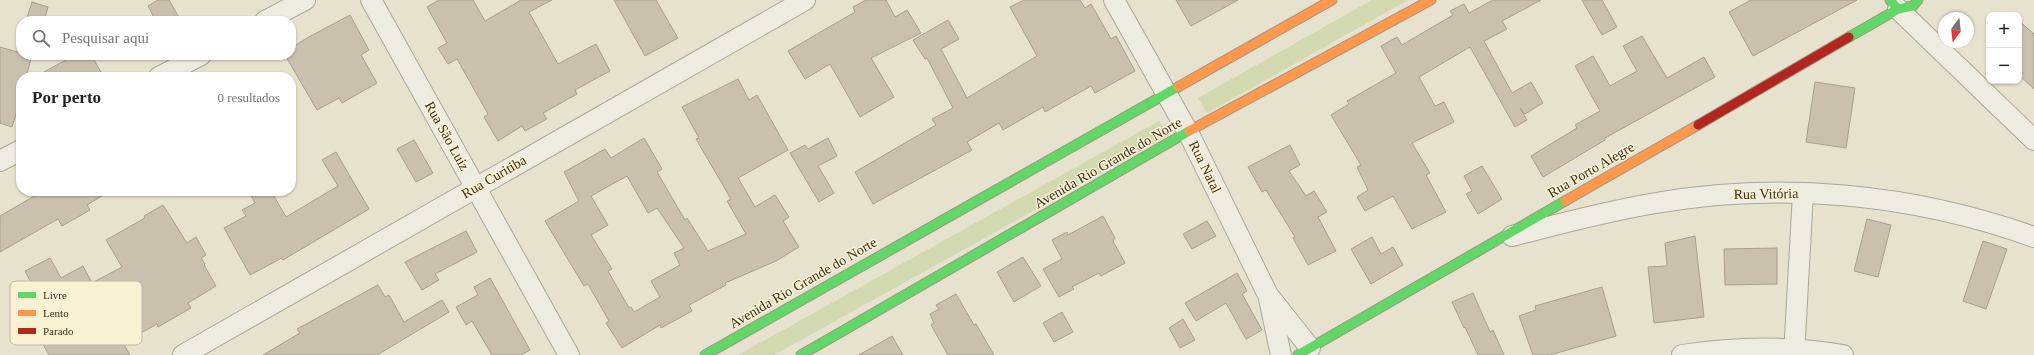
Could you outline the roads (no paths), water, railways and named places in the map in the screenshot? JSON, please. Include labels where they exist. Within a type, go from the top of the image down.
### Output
[{"type":"main road","name":"Avenida Rio Grande do Norte","points":[[705,355],[1332,0]]},
{"type":"main road","name":"Avenida Rio Grande do Norte","points":[[801,355],[1188,132],[1431,0]]},
{"type":"main road","name":"Rua Porto Alegre","points":[[1307,352],[1894,5],[1913,6],[1918,0]]},
{"type":"street","points":[[275,16],[305,0]]},
{"type":"street","name":"Rua São Luiz","points":[[371,0],[569,355]]},
{"type":"street","name":"Rua Curitiba","points":[[183,355],[805,0]]},
{"type":"street","name":"Rua Natal","points":[[1114,0],[1188,132],[1268,295],[1307,352]]},
{"type":"street","points":[[1894,5],[2034,140]]},
{"type":"street","points":[[169,72],[192,60]]},
{"type":"street","points":[[0,162],[16,153]]},
{"type":"street","points":[[1794,352],[1803,193]]},
{"type":"street","name":"Rua Vitória","points":[[1497,240],[1609,211],[1657,202],[1733,195],[1803,193],[1851,196],[1947,211],[1994,222],[2034,237]]},
{"type":"street","name":"Rua Natal","points":[[1268,295],[1281,355]]},
{"type":"street","points":[[1682,355],[1750,349],[1843,355]]}]
